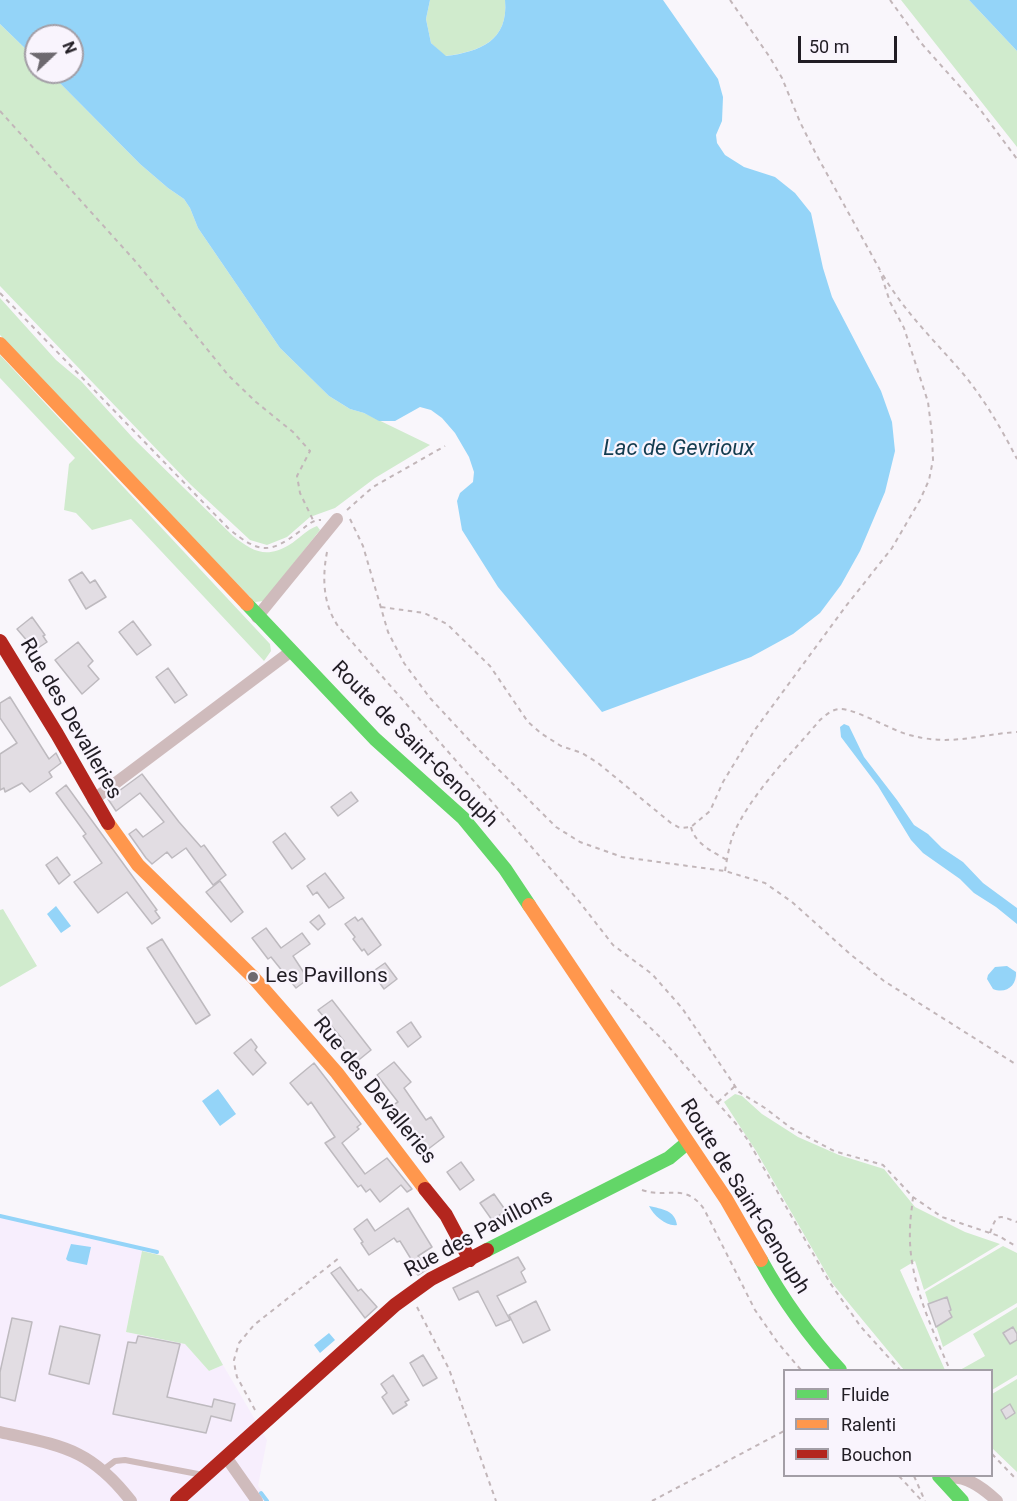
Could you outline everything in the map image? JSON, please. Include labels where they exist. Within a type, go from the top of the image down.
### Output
[{"type":"street","name":"Route de Saint-Genouph","points":[[0,344],[375,739],[463,818],[505,869],[726,1199],[782,1298],[815,1343],[838,1369]]},
{"type":"street","points":[[257,617],[337,519]]},
{"type":"street","name":"Rue des Devalleries","points":[[0,640],[57,734],[93,800],[138,865],[253,976],[337,1073],[446,1215],[470,1260]]},
{"type":"street","points":[[93,800],[290,651]]},
{"type":"street","name":"Rue des Pavillons","points":[[177,1501],[409,1295],[431,1279],[669,1158],[687,1143]]},
{"type":"street","points":[[0,1432],[66,1448],[86,1456],[103,1470],[131,1501]]},
{"type":"street","points":[[226,1457],[257,1501]]},
{"type":"street","points":[[941,1477],[962,1501]]},
{"type":"street","points":[[941,1477],[965,1479],[980,1487],[997,1501]]},
{"type":"lane","points":[[103,1470],[115,1461],[125,1461],[205,1475]]},
{"type":"path","points":[[381,607],[424,613],[447,624],[484,660],[528,722],[542,734],[561,746],[582,753],[598,763],[671,823],[680,828],[691,827],[710,811],[723,782],[754,731],[892,548],[920,500],[929,480],[933,460],[932,434],[928,402],[904,328],[890,302],[872,252],[816,154],[782,78],[730,0]]},
{"type":"path","points":[[890,0],[922,44],[979,108],[1017,159]]},
{"type":"path","points":[[0,111],[136,262],[229,376],[293,432],[310,451],[297,476],[300,492],[313,520]]},
{"type":"path","points":[[880,271],[913,317],[966,377],[1002,430],[1017,459]]},
{"type":"path","points":[[0,293],[229,529],[248,544],[271,548],[287,541],[313,520],[337,519]]},
{"type":"path","points":[[445,446],[373,487],[346,511],[363,546],[395,649],[430,698],[477,749],[556,827],[580,842],[622,857],[724,871],[765,883],[884,981],[1017,1065]]},
{"type":"path","points":[[328,547],[324,564],[325,593],[327,606],[338,626],[578,900],[613,945],[652,975],[682,1008],[739,1092],[791,1128],[834,1151],[883,1165],[913,1197],[942,1217],[990,1233],[1017,1246]]},
{"type":"path","points":[[724,871],[732,836],[742,816],[828,713],[839,709],[849,710],[890,729],[939,741],[960,741],[1017,732]]},
{"type":"path","points":[[691,827],[699,841],[727,860]]},
{"type":"path","points":[[610,990],[654,1030],[718,1102],[747,1139],[830,1283],[861,1326],[898,1369]]},
{"type":"path","points":[[718,1102],[735,1086]]},
{"type":"path","points":[[627,1180],[645,1191],[684,1194],[696,1198],[704,1209],[755,1310],[799,1369]]},
{"type":"path","points":[[913,1197],[910,1232],[912,1265],[923,1302],[949,1369]]},
{"type":"path","points":[[990,1233],[998,1216],[1017,1222]]},
{"type":"path","points":[[263,1424],[237,1377],[234,1360],[239,1343],[254,1325],[339,1257]]},
{"type":"path","points":[[409,1295],[419,1309],[449,1369],[496,1501]]},
{"type":"path","points":[[652,1501],[783,1432]]},
{"type":"path","points":[[993,1455],[1017,1480]]},
{"type":"path","points":[[900,1477],[924,1501]]},
{"type":"path","points":[[914,1477],[924,1501]]},
{"type":"shaded area","points":[[0,1215],[142,1251],[126,1332],[185,1344],[209,1371],[223,1365],[267,1440],[258,1486],[269,1501],[0,1501]]},
{"type":"green space","points":[[430,0],[505,0],[505,14],[497,35],[489,42],[469,51],[445,56],[431,43],[426,19]]},
{"type":"green space","points":[[901,0],[969,0],[1017,51],[1017,147]]},
{"type":"green space","points":[[0,24],[24,47],[24,84],[61,84],[140,164],[184,199],[198,228],[280,348],[329,396],[350,409],[364,413],[430,445],[375,478],[335,508],[310,517],[287,537],[267,545],[250,540],[191,485],[0,286]]},
{"type":"green space","points":[[0,298],[56,360],[81,381],[133,438],[233,536],[253,549],[273,552],[289,545],[317,526],[320,530],[264,601],[255,602],[110,453],[0,335]]},
{"type":"green space","points":[[0,355],[270,644],[271,651],[264,661],[131,519],[92,530],[76,513],[64,510],[69,464],[75,458],[0,378]]},
{"type":"green space","points":[[3,909],[37,966],[0,987],[0,910]]},
{"type":"green space","points":[[735,1094],[742,1096],[762,1114],[798,1137],[839,1155],[884,1169],[915,1207],[965,1232],[1000,1244],[924,1290],[915,1261],[900,1270],[945,1369],[903,1369],[832,1283],[756,1151],[724,1102]]},
{"type":"green space","points":[[1003,1246],[1017,1253],[1017,1303],[943,1347],[925,1292]]},
{"type":"green space","points":[[142,1251],[163,1256],[223,1365],[209,1371],[185,1344],[126,1332]]},
{"type":"green space","points":[[1017,1307],[1017,1375],[993,1389],[993,1369],[962,1369],[985,1356],[973,1334]]},
{"type":"green space","points":[[1017,1379],[1017,1472],[993,1449],[993,1393]]},
{"type":"water","name":"Lac de Gevrioux","points":[[0,0],[430,0],[426,19],[431,43],[446,56],[480,47],[497,35],[505,14],[505,0],[663,0],[718,79],[723,97],[722,121],[716,135],[717,143],[725,155],[744,167],[775,177],[795,193],[811,213],[832,297],[881,391],[892,422],[895,451],[885,492],[860,551],[841,585],[820,613],[793,634],[751,657],[602,712],[498,587],[462,530],[457,501],[460,493],[473,482],[474,472],[469,457],[455,433],[442,418],[431,410],[420,407],[395,421],[379,421],[350,409],[329,396],[280,348],[198,228],[184,199],[140,164],[61,84],[84,84],[84,24],[24,24],[24,47],[0,24]]},
{"type":"water","points":[[969,0],[1017,0],[1017,51]]},
{"type":"water","points":[[844,724],[849,726],[864,757],[914,825],[963,862],[983,883],[1017,908],[1017,924],[923,853],[911,840],[878,786],[841,737],[840,727]]},
{"type":"water","points":[[56,906],[71,926],[61,933],[47,914]]},
{"type":"water","points":[[1007,966],[1016,972],[1013,985],[1006,990],[993,989],[987,979],[988,975],[995,967]]},
{"type":"water","points":[[218,1089],[236,1114],[220,1126],[202,1101]]},
{"type":"water","points":[[649,1206],[671,1213],[677,1225],[661,1220]]},
{"type":"water","points":[[71,1244],[91,1247],[87,1265],[66,1259]]},
{"type":"water","points":[[329,1333],[335,1340],[320,1353],[314,1345]]},
{"type":"building","points":[[82,572],[90,583],[95,580],[106,597],[86,609],[69,580]]},
{"type":"building","points":[[32,617],[45,635],[43,636],[47,642],[35,650],[17,629]]},
{"type":"building","points":[[133,621],[151,645],[137,655],[119,632]]},
{"type":"building","points":[[78,642],[93,661],[88,666],[99,679],[82,694],[55,660]]},
{"type":"building","points":[[168,668],[187,695],[175,703],[156,677]]},
{"type":"building","points":[[10,697],[49,759],[56,753],[61,763],[49,772],[52,777],[30,792],[22,783],[5,792],[4,788],[0,790],[0,754],[17,743],[0,718],[0,703]]},
{"type":"building","points":[[142,774],[179,822],[201,847],[204,845],[226,875],[213,885],[186,848],[172,858],[167,852],[152,864],[129,834],[136,829],[143,837],[164,822],[140,793],[116,811],[108,799]]},
{"type":"building","points":[[66,785],[157,910],[155,911],[160,918],[152,924],[127,892],[98,913],[74,882],[102,863],[83,836],[86,834],[56,793]]},
{"type":"building","points":[[351,792],[358,801],[338,816],[331,807]]},
{"type":"building","points":[[285,833],[305,859],[292,869],[273,842]]},
{"type":"building","points":[[57,857],[70,875],[59,884],[46,865]]},
{"type":"building","points":[[325,873],[344,898],[329,908],[317,892],[313,895],[307,886]]},
{"type":"building","points":[[220,881],[243,912],[231,922],[206,892]]},
{"type":"building","points":[[319,915],[325,924],[318,930],[310,922]]},
{"type":"building","points":[[355,917],[358,921],[362,918],[381,945],[368,955],[353,939],[355,937],[345,924]]},
{"type":"building","points":[[266,928],[281,948],[302,933],[310,944],[293,956],[308,979],[296,988],[271,957],[268,959],[252,938]]},
{"type":"building","points":[[162,939],[210,1015],[196,1024],[147,948]]},
{"type":"building","points":[[385,963],[397,979],[384,989],[372,972]]},
{"type":"building","points":[[332,1000],[371,1050],[355,1063],[341,1044],[344,1041],[318,1010]]},
{"type":"building","points":[[411,1022],[421,1037],[408,1047],[397,1032]]},
{"type":"building","points":[[251,1039],[257,1047],[255,1050],[266,1063],[253,1075],[234,1053]]},
{"type":"building","points":[[394,1062],[411,1082],[404,1088],[426,1120],[431,1117],[444,1137],[427,1150],[411,1128],[403,1133],[387,1109],[398,1102],[377,1075]]},
{"type":"building","points":[[314,1063],[361,1124],[357,1127],[359,1129],[342,1143],[365,1174],[387,1158],[412,1189],[407,1192],[401,1185],[380,1202],[370,1189],[366,1192],[361,1185],[358,1187],[354,1182],[325,1143],[335,1137],[311,1102],[308,1105],[290,1083]]},
{"type":"building","points":[[461,1162],[474,1180],[460,1190],[447,1172]]},
{"type":"building","points":[[494,1194],[506,1211],[492,1220],[480,1203]]},
{"type":"building","points":[[408,1208],[432,1247],[418,1256],[429,1268],[418,1275],[408,1261],[411,1259],[400,1241],[397,1242],[394,1238],[369,1255],[354,1229],[367,1219],[375,1231]]},
{"type":"building","points":[[518,1257],[525,1269],[521,1272],[526,1282],[497,1296],[510,1320],[496,1326],[478,1291],[459,1300],[453,1288]]},
{"type":"building","points":[[340,1267],[358,1291],[361,1289],[377,1307],[365,1318],[331,1273]]},
{"type":"building","points":[[947,1297],[952,1317],[936,1327],[928,1304]]},
{"type":"building","points":[[536,1301],[550,1330],[523,1343],[509,1315]]},
{"type":"building","points":[[12,1318],[32,1322],[15,1401],[0,1397],[0,1372]]},
{"type":"building","points":[[60,1326],[100,1335],[89,1384],[49,1374]]},
{"type":"building","points":[[1013,1327],[1017,1340],[1010,1344],[1003,1333]]},
{"type":"building","points":[[138,1336],[180,1344],[167,1397],[212,1407],[214,1399],[235,1404],[231,1421],[211,1416],[206,1433],[113,1414],[128,1342],[136,1343]]},
{"type":"building","points":[[423,1355],[437,1378],[423,1386],[410,1363]]},
{"type":"building","points":[[393,1375],[409,1400],[405,1402],[407,1405],[393,1414],[382,1397],[387,1393],[381,1384]]},
{"type":"building","points":[[1010,1404],[1015,1413],[1006,1419],[1001,1410]]},
{"type":"waterway","points":[[0,1216],[157,1252]]},
{"type":"waterway","points":[[261,1493],[267,1501]]},
{"type":"traffic: fast","points":[[247,604],[375,739],[463,818],[505,869],[529,905]]},
{"type":"traffic: fast","points":[[487,1250],[669,1158],[687,1143]]},
{"type":"traffic: fast","points":[[761,1260],[797,1317],[839,1369]]},
{"type":"traffic: fast","points":[[940,1477],[962,1501]]},
{"type":"traffic: slow","points":[[0,344],[247,604]]},
{"type":"traffic: slow","points":[[108,823],[138,865],[253,977],[337,1073],[425,1189]]},
{"type":"traffic: slow","points":[[529,905],[726,1199],[761,1260]]},
{"type":"traffic: jam","points":[[0,641],[108,823]]},
{"type":"traffic: jam","points":[[425,1189],[446,1215],[470,1260]]},
{"type":"traffic: jam","points":[[177,1501],[395,1305],[431,1279],[487,1250]]},
{"type":"place","name":"Les Pavillons","points":[[253,977]]}]
